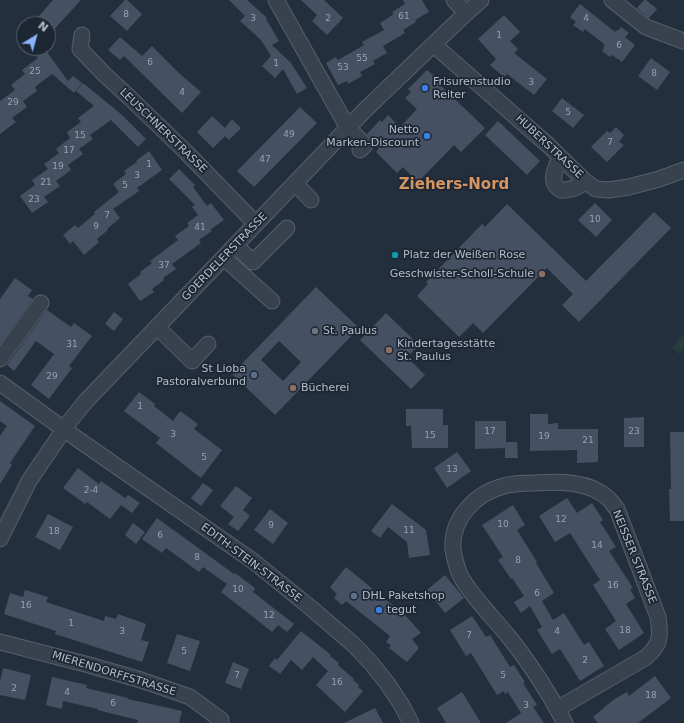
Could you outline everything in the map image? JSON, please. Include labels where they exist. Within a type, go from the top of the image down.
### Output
[{"type":"street","points":[[276,0],[348,128],[365,145],[360,150]]},
{"type":"street","points":[[454,0],[466,13]]},
{"type":"street","name":"GOERDELERSTRASSE","points":[[0,539],[29,481],[86,401],[348,128],[481,0]]},
{"type":"street","points":[[612,0],[646,27],[683,41]]},
{"type":"street","name":"LEUSCHNERSTRASSE","points":[[82,35],[80,49],[105,76],[187,153],[256,224]]},
{"type":"street","name":"HUBERSTRASSE","points":[[434,45],[484,88],[586,182],[596,189],[608,190],[629,188],[659,180],[684,170]]},
{"type":"street","points":[[560,157],[553,180],[558,188],[561,190],[571,189],[586,182]]},
{"type":"street","points":[[295,183],[311,200]]},
{"type":"street","points":[[236,246],[253,262],[286,228]]},
{"type":"street","points":[[224,258],[272,301]]},
{"type":"street","points":[[0,359],[40,303]]},
{"type":"street","points":[[157,327],[192,361],[208,344]]},
{"type":"street","name":"EDITH-STEIN-STRASSE","points":[[0,383],[64,430],[253,561],[312,608],[354,645],[371,663],[391,689],[411,723]]},
{"type":"street","name":"NEISSER STRASSE","points":[[557,709],[653,652],[658,643],[661,632],[658,617],[617,509],[610,499],[600,492],[588,487],[571,483],[519,483],[504,486],[489,491],[477,499],[461,516],[454,535],[453,549],[456,563],[461,577],[468,589],[510,638],[565,723]]},
{"type":"street","name":"MIERENDORFFSTRASSE","points":[[0,642],[141,680],[190,697],[221,720]]},
{"type":"green space","points":[[684,334],[684,348],[679,354],[672,347]]},
{"type":"building","points":[[53,0],[81,0],[56,27],[56,16],[39,16]]},
{"type":"building","points":[[125,0],[127,0],[142,14],[127,31],[110,16]]},
{"type":"building","points":[[229,0],[247,0],[267,18],[266,19],[279,41],[272,45],[291,63],[307,88],[297,94],[283,69],[275,78],[262,66],[271,56],[261,40],[240,21],[245,16]]},
{"type":"building","points":[[301,0],[324,0],[343,18],[327,35],[312,21],[317,15]]},
{"type":"building","points":[[403,0],[422,0],[429,12],[415,20],[416,22],[403,30],[405,33],[383,46],[387,53],[373,61],[375,64],[360,72],[362,76],[348,84],[347,81],[338,85],[326,63],[336,57],[338,60],[364,45],[362,42],[384,30],[380,23],[394,14],[392,12],[405,4]]},
{"type":"building","points":[[644,0],[657,9],[649,18],[637,8]]},
{"type":"building","points":[[580,4],[615,32],[621,27],[629,33],[625,37],[635,45],[622,62],[612,55],[610,57],[602,51],[605,45],[585,29],[583,32],[573,25],[576,22],[570,17]]},
{"type":"building","points":[[504,15],[520,32],[510,41],[518,49],[514,53],[547,79],[534,95],[507,74],[504,77],[490,65],[496,59],[478,39]]},
{"type":"building","points":[[120,37],[142,56],[152,46],[181,75],[201,92],[182,113],[124,56],[120,60],[108,50]]},
{"type":"building","points":[[36,56],[50,56],[68,81],[73,76],[82,83],[74,93],[52,74],[35,87],[37,91],[23,101],[27,107],[12,118],[16,122],[0,134],[0,101],[15,90],[11,85],[25,74],[22,70],[38,58]]},
{"type":"building","points":[[651,58],[670,72],[657,90],[638,76]]},
{"type":"building","points":[[427,70],[442,83],[440,85],[485,128],[461,152],[454,145],[418,182],[403,167],[397,173],[376,152],[379,148],[367,134],[380,120],[382,122],[388,115],[400,127],[417,109],[405,98],[411,92],[408,89]]},
{"type":"building","points":[[83,83],[121,114],[146,139],[138,147],[111,120],[90,135],[93,139],[79,149],[83,154],[68,165],[71,170],[56,181],[60,186],[44,197],[48,202],[32,213],[20,196],[35,185],[32,180],[48,169],[44,164],[59,153],[56,149],[70,138],[67,132],[81,122],[78,118],[94,106],[76,91]]},
{"type":"building","points":[[562,98],[584,115],[573,128],[552,111]]},
{"type":"building","points":[[300,107],[317,123],[254,187],[237,171]]},
{"type":"building","points":[[212,116],[225,128],[232,119],[241,128],[229,140],[225,136],[213,148],[197,132]]},
{"type":"building","points":[[498,121],[540,161],[527,175],[485,135]]},
{"type":"building","points":[[616,127],[624,135],[619,142],[624,145],[607,162],[591,147],[607,131],[610,133]]},
{"type":"building","points":[[149,151],[162,170],[137,188],[139,191],[113,209],[120,218],[97,239],[99,242],[84,255],[73,241],[70,244],[63,235],[75,225],[78,228],[95,214],[94,212],[119,192],[113,184],[126,174],[124,171]]},
{"type":"building","points":[[179,169],[195,185],[193,187],[207,206],[211,203],[224,220],[199,240],[201,243],[172,264],[176,269],[163,278],[164,280],[152,289],[154,292],[140,301],[128,284],[152,263],[150,261],[178,240],[175,236],[189,226],[187,223],[198,215],[192,207],[195,205],[169,179]]},
{"type":"building","points":[[595,203],[612,220],[596,237],[578,220]]},
{"type":"building","points":[[507,204],[586,281],[654,212],[671,228],[579,322],[562,305],[573,294],[547,268],[483,333],[473,323],[459,337],[417,296],[428,284],[426,282],[482,224],[485,227]]},
{"type":"building","points":[[15,278],[32,290],[28,296],[33,299],[0,344],[0,299]]},
{"type":"building","name":"St. Paulus","points":[[316,287],[359,328],[275,415],[232,374]],"holes":[[[279,341],[301,362],[283,381],[261,360]]]},
{"type":"building","points":[[47,310],[71,327],[74,323],[92,336],[69,366],[72,368],[49,399],[31,385],[54,354],[36,341],[14,371],[7,365]]},
{"type":"building","points":[[114,312],[123,319],[114,331],[105,324]]},
{"type":"building","name":"Kindertagesstätte St. Paulus","points":[[386,313],[419,345],[407,357],[425,375],[411,389],[360,340]]},
{"type":"building","points":[[139,392],[155,404],[154,406],[173,421],[180,411],[198,424],[194,429],[222,450],[201,478],[156,443],[160,438],[124,411]]},
{"type":"building","points":[[0,401],[35,426],[10,463],[12,465],[0,484],[0,436],[7,426],[0,421]]},
{"type":"building","points":[[406,409],[443,409],[443,425],[448,425],[448,448],[412,448],[411,426],[406,426]]},
{"type":"building","points":[[530,414],[548,414],[548,424],[558,423],[558,429],[598,429],[598,462],[577,463],[577,450],[530,451]]},
{"type":"building","points":[[644,417],[644,447],[624,447],[624,418]]},
{"type":"building","points":[[475,421],[506,421],[506,442],[517,442],[518,458],[505,458],[505,448],[475,449]]},
{"type":"building","points":[[670,432],[684,432],[684,521],[670,521]]},
{"type":"building","points":[[457,452],[471,471],[447,488],[434,468]]},
{"type":"building","points":[[78,468],[99,484],[101,481],[125,498],[128,495],[140,503],[132,513],[121,505],[110,519],[87,502],[85,504],[63,488]]},
{"type":"building","points":[[203,483],[213,490],[201,506],[191,498]]},
{"type":"building","points":[[236,486],[252,498],[243,510],[250,516],[238,531],[228,524],[234,517],[220,506]]},
{"type":"building","points":[[567,498],[577,513],[592,503],[603,520],[600,522],[616,547],[609,551],[633,588],[630,589],[635,598],[626,604],[644,633],[619,650],[605,629],[616,621],[593,585],[600,580],[570,533],[555,542],[539,516]]},
{"type":"building","points":[[392,504],[426,530],[430,555],[409,558],[407,542],[388,527],[380,538],[371,531]]},
{"type":"building","points":[[513,505],[525,525],[517,530],[554,593],[542,601],[553,620],[564,613],[584,645],[589,642],[604,666],[580,681],[560,649],[552,654],[537,630],[542,627],[530,606],[521,613],[514,602],[524,596],[498,560],[503,557],[482,525]]},
{"type":"building","points":[[270,509],[288,523],[273,544],[254,530]]},
{"type":"building","points":[[48,514],[73,527],[60,550],[35,537]]},
{"type":"building","points":[[157,518],[255,588],[253,592],[294,624],[287,632],[278,625],[272,632],[221,592],[227,584],[203,567],[199,572],[166,548],[162,553],[142,539]]},
{"type":"building","points":[[133,523],[145,532],[136,544],[125,535]]},
{"type":"building","name":"tegut","points":[[346,567],[406,616],[421,633],[412,639],[419,648],[407,662],[389,648],[391,645],[386,642],[390,636],[346,601],[342,605],[334,598],[337,594],[330,587]]},
{"type":"building","points":[[445,575],[464,598],[445,613],[427,590]]},
{"type":"building","points":[[25,590],[48,597],[46,602],[104,621],[105,616],[116,619],[118,614],[146,624],[141,640],[149,642],[142,662],[55,634],[56,631],[4,614],[10,593],[23,597]]},
{"type":"building","points":[[472,616],[486,637],[490,635],[510,667],[514,665],[537,705],[533,707],[544,723],[506,723],[521,713],[508,692],[505,694],[504,691],[497,695],[471,653],[466,656],[450,630]]},
{"type":"building","points":[[301,631],[331,655],[330,656],[339,663],[338,665],[354,679],[353,680],[359,685],[358,687],[363,691],[345,712],[316,685],[328,671],[313,657],[302,670],[291,660],[280,674],[269,666],[275,658],[277,660]]},
{"type":"building","points":[[177,634],[200,641],[190,671],[167,663]]},
{"type":"building","points":[[233,662],[249,669],[241,689],[225,683]]},
{"type":"building","points":[[3,668],[31,675],[25,700],[0,695],[0,682]]},
{"type":"building","points":[[655,676],[671,698],[638,723],[598,723],[593,717],[613,700],[627,692],[629,696]]},
{"type":"building","points":[[52,677],[87,685],[86,688],[128,699],[182,711],[179,723],[137,723],[138,720],[63,701],[62,709],[46,705]]},
{"type":"building","points":[[462,692],[481,723],[446,723],[437,708]]},
{"type":"building","points":[[375,708],[383,723],[344,723]]},
{"type":"place","name":"Frisurenstudio Reiter","points":[[425,88]]},
{"type":"place","name":"Netto Marken-Discount","points":[[427,136]]},
{"type":"place","name":"Platz der Weißen Rose","points":[[395,255]]},
{"type":"place","name":"Geschwister-Scholl-Schule","points":[[542,274]]},
{"type":"place","name":"St. Paulus","points":[[315,331]]},
{"type":"place","name":"Kindertagesstätte St. Paulus","points":[[389,350]]},
{"type":"place","name":"St Lioba Pastoralverbund","points":[[254,375]]},
{"type":"place","name":"Bücherei","points":[[293,388]]},
{"type":"place","name":"DHL Paketshop","points":[[354,596]]},
{"type":"place","name":"tegut","points":[[379,610]]},
{"type":"district","name":"Ziehers-Nord","points":[[454,185]]}]
